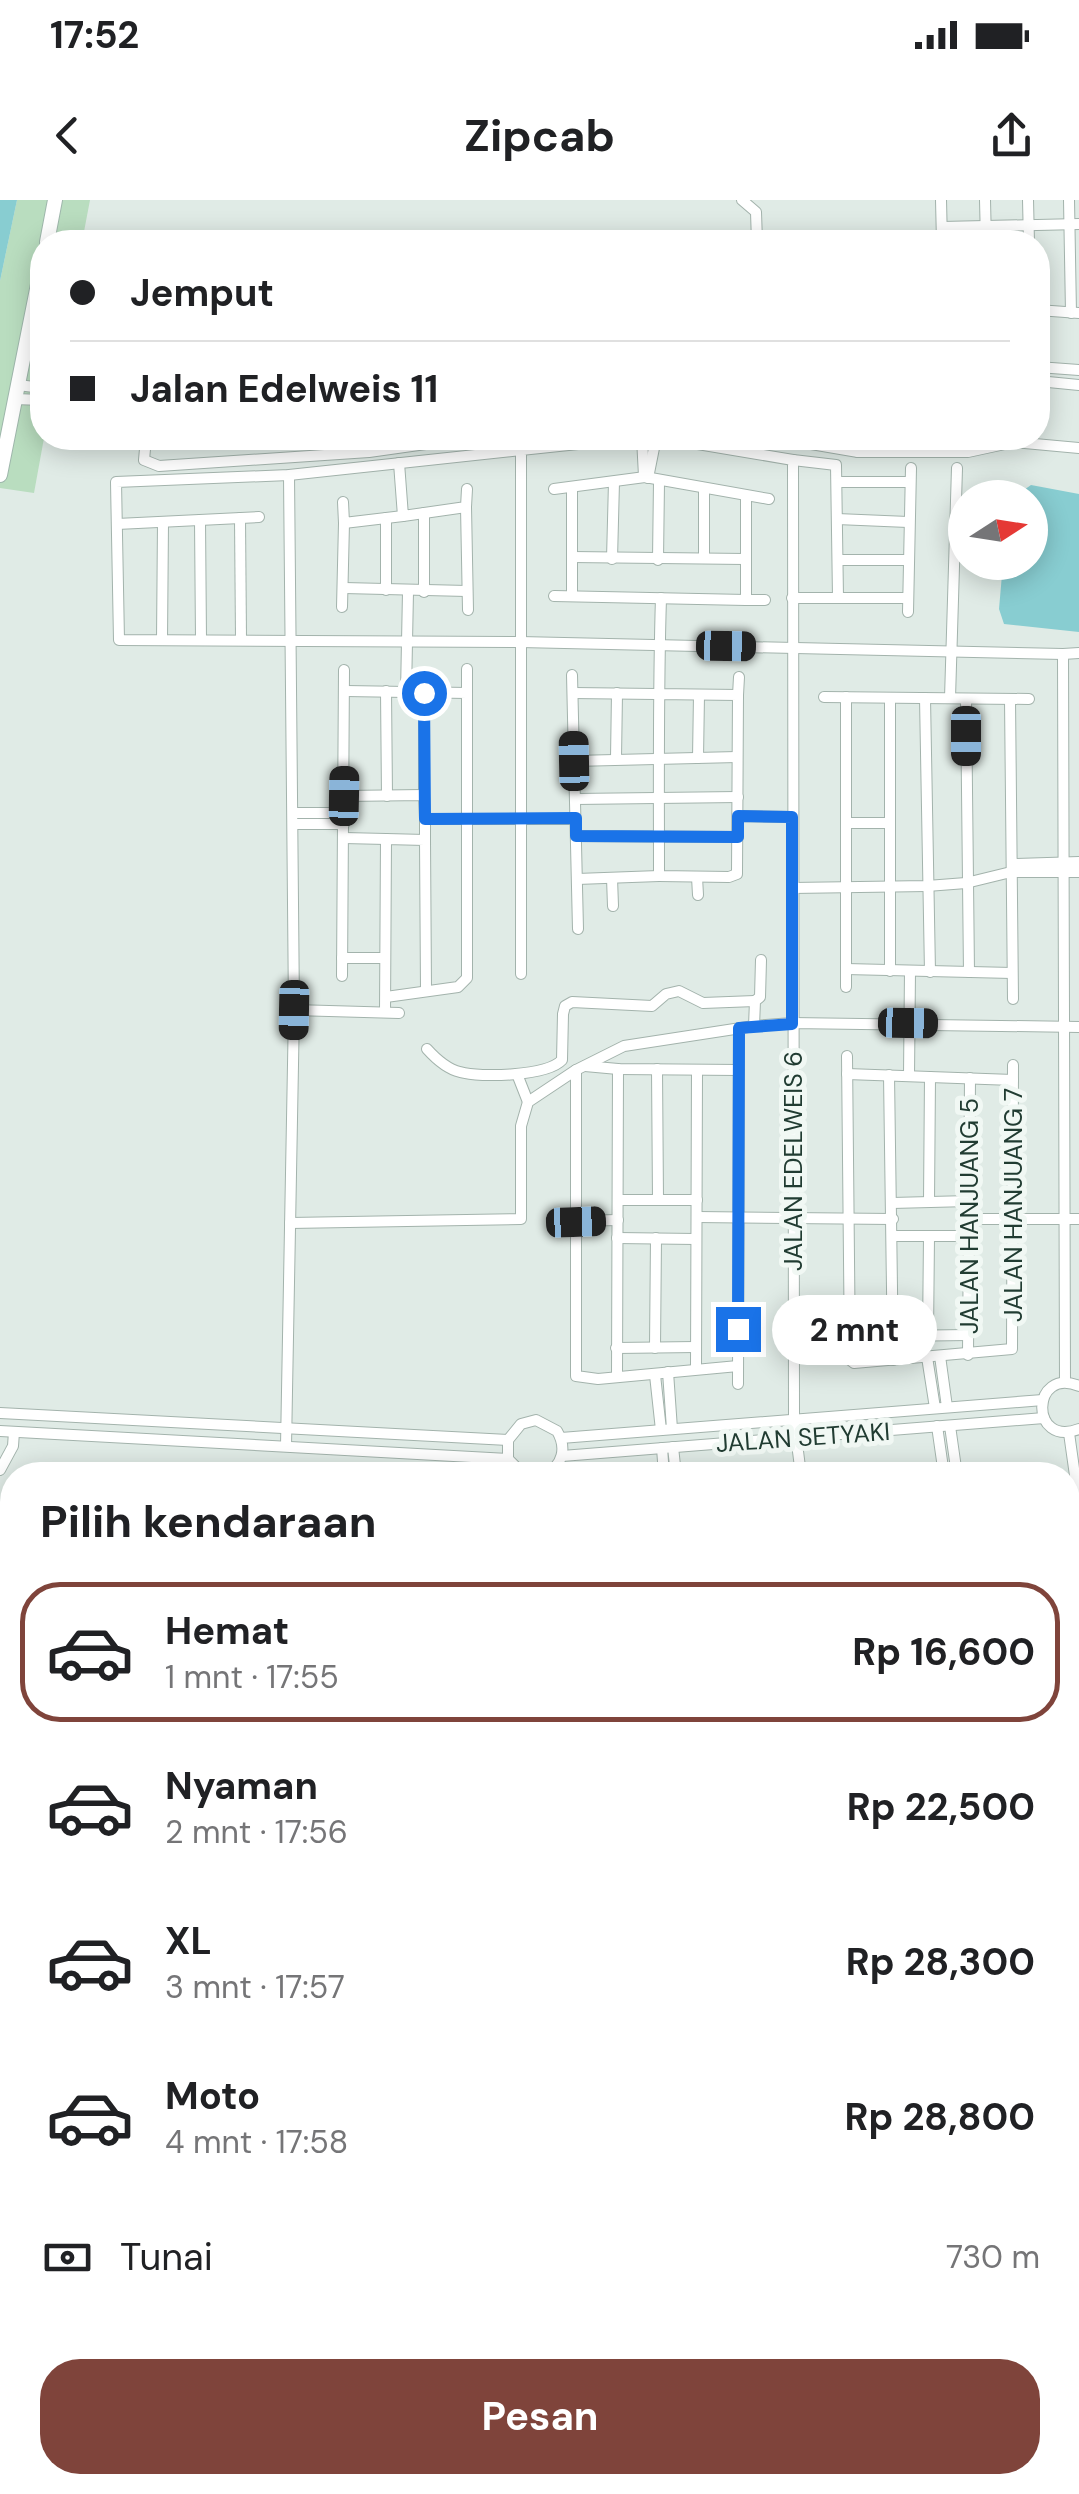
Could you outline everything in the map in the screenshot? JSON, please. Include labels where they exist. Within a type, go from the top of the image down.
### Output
[{"type":"main road","points":[[50,230],[56,200]]},
{"type":"main road","points":[[0,474],[30,325]]},
{"type":"street","points":[[742,200],[756,212],[757,230]]},
{"type":"street","points":[[941,200],[942,227],[1074,224]]},
{"type":"street","points":[[985,200],[986,230]]},
{"type":"street","points":[[1028,200],[1029,230]]},
{"type":"street","points":[[1050,311],[1075,313],[1070,200]]},
{"type":"street","points":[[1050,368],[1079,370]]},
{"type":"street","points":[[1050,382],[1079,385]]},
{"type":"street","points":[[17,392],[30,390]]},
{"type":"street","points":[[17,392],[30,396]]},
{"type":"street","points":[[1050,445],[1079,448]]},
{"type":"street","points":[[145,450],[144,460],[159,466],[383,450]]},
{"type":"street","points":[[521,974],[522,819],[520,642],[520,450],[289,475],[116,482],[118,640],[520,642],[1079,653]]},
{"type":"street","points":[[642,450],[650,479],[658,560]]},
{"type":"street","points":[[650,479],[656,450]]},
{"type":"street","points":[[732,450],[836,465],[838,597]]},
{"type":"street","points":[[846,450],[977,450]]},
{"type":"street","name":"JALAN EDELWEIS 6","points":[[793,460],[794,1420],[799,1462]]},
{"type":"street","points":[[399,463],[402,516]]},
{"type":"street","points":[[908,612],[911,468]]},
{"type":"street","points":[[950,698],[956,468]]},
{"type":"street","points":[[286,1446],[294,1010],[289,475]]},
{"type":"street","points":[[554,489],[650,479],[769,500]]},
{"type":"street","points":[[612,559],[614,482]]},
{"type":"street","points":[[837,482],[910,482]]},
{"type":"street","points":[[572,487],[572,596]]},
{"type":"street","points":[[704,488],[704,558]]},
{"type":"street","points":[[467,489],[468,610]]},
{"type":"street","points":[[746,496],[746,600]]},
{"type":"street","points":[[342,607],[343,502]]},
{"type":"street","points":[[344,524],[466,507]]},
{"type":"street","points":[[424,513],[424,592]]},
{"type":"street","points":[[117,524],[259,517]]},
{"type":"street","points":[[240,518],[241,639]]},
{"type":"street","points":[[386,518],[386,590]]},
{"type":"street","points":[[200,520],[201,640]]},
{"type":"street","points":[[837,520],[908,522]]},
{"type":"street","points":[[162,522],[162,640]]},
{"type":"street","points":[[572,557],[745,559]]},
{"type":"street","points":[[838,560],[908,560]]},
{"type":"street","points":[[344,588],[468,591]]},
{"type":"street","points":[[406,692],[408,592]]},
{"type":"street","points":[[554,596],[765,600]]},
{"type":"street","points":[[659,876],[661,598]]},
{"type":"street","points":[[792,598],[908,598]]},
{"type":"street","points":[[1063,654],[1065,1382]]},
{"type":"street","points":[[386,997],[463,986],[468,978],[468,669]]},
{"type":"street","points":[[342,976],[344,670]]},
{"type":"street","points":[[572,675],[578,929]]},
{"type":"street","points":[[577,879],[737,874],[738,677]]},
{"type":"street","points":[[346,691],[467,692]]},
{"type":"street","points":[[386,692],[387,796]]},
{"type":"street","points":[[424,693],[426,991]]},
{"type":"street","points":[[573,693],[738,695]]},
{"type":"street","points":[[616,758],[617,693]]},
{"type":"street","points":[[698,695],[698,758]]},
{"type":"street","points":[[824,697],[1029,699]]},
{"type":"street","points":[[846,698],[846,987]]},
{"type":"street","points":[[890,698],[890,972]]},
{"type":"street","points":[[925,698],[930,972]]},
{"type":"street","points":[[966,699],[968,972]]},
{"type":"street","points":[[1010,699],[1013,999]]},
{"type":"street","points":[[574,761],[737,757]]},
{"type":"street","points":[[344,796],[424,796]]},
{"type":"street","points":[[575,799],[738,797]]},
{"type":"street","points":[[738,816],[792,817]]},
{"type":"street","points":[[293,819],[344,818]]},
{"type":"street","points":[[425,819],[576,818]]},
{"type":"street","points":[[846,823],[888,823]]},
{"type":"street","points":[[576,836],[738,837]]},
{"type":"street","points":[[344,838],[425,840]]},
{"type":"street","points":[[386,840],[386,1012]]},
{"type":"street","points":[[792,888],[966,883],[1011,868],[1064,867],[1079,862]]},
{"type":"street","points":[[1064,867],[1079,872]]},
{"type":"street","points":[[612,878],[613,906]]},
{"type":"street","points":[[697,878],[698,895]]},
{"type":"street","points":[[342,958],[385,958]]},
{"type":"street","points":[[558,1065],[564,1055],[563,1014],[565,1006],[572,1002],[652,1006],[666,994],[679,991],[702,1002],[754,1001],[760,997],[761,960]]},
{"type":"street","points":[[846,969],[1012,973]]},
{"type":"street","points":[[909,1076],[910,972]]},
{"type":"street","points":[[754,1001],[754,1026]]},
{"type":"street","points":[[294,1010],[399,1012]]},
{"type":"street","points":[[528,1102],[575,1070],[624,1046],[739,1028],[908,1023],[1079,1027]]},
{"type":"street","points":[[738,1384],[739,1028]]},
{"type":"street","points":[[427,1049],[459,1072],[518,1074],[558,1065],[575,1070],[739,1070]]},
{"type":"street","points":[[847,1056],[850,1360],[968,1354]]},
{"type":"street","name":"JALAN HANJUANG 7","points":[[968,1354],[1010,1351],[1014,1345],[1013,1066]]},
{"type":"street","points":[[616,1378],[618,1069]]},
{"type":"street","points":[[575,1070],[576,1376],[584,1380],[738,1366]]},
{"type":"street","points":[[657,1070],[658,1200]]},
{"type":"street","points":[[696,1368],[697,1070]]},
{"type":"street","points":[[290,1222],[521,1220],[522,1126],[528,1102],[518,1074]]},
{"type":"street","points":[[848,1074],[1013,1080]]},
{"type":"street","points":[[890,1075],[893,1360]]},
{"type":"street","points":[[929,1201],[930,1076]]},
{"type":"street","name":"JALAN HANJUANG 5","points":[[968,1354],[970,1078]]},
{"type":"street","points":[[618,1200],[697,1200]]},
{"type":"street","points":[[892,1203],[969,1200]]},
{"type":"street","points":[[697,1217],[893,1220]]},
{"type":"street","points":[[969,1219],[1079,1219]]},
{"type":"street","points":[[576,1222],[618,1220]]},
{"type":"street","points":[[892,1236],[968,1236]]},
{"type":"street","points":[[928,1335],[929,1237]]},
{"type":"street","points":[[618,1238],[696,1239]]},
{"type":"street","points":[[655,1348],[656,1238]]},
{"type":"street","points":[[892,1336],[968,1335]]},
{"type":"street","points":[[616,1348],[696,1347]]},
{"type":"street","points":[[940,1356],[941,1408]]},
{"type":"street","points":[[927,1357],[941,1408]]},
{"type":"street","points":[[666,1430],[668,1372]]},
{"type":"street","points":[[655,1374],[666,1430]]},
{"type":"street","points":[[561,1438],[1042,1400],[1054,1386],[1065,1382],[1079,1386]]},
{"type":"street","points":[[1042,1400],[1044,1418],[1052,1428],[1074,1431],[1076,1462]]},
{"type":"street","points":[[0,1413],[508,1440]]},
{"type":"street","name":"JALAN SETYAKI","points":[[562,1456],[1044,1418]]},
{"type":"street","points":[[512,1462],[508,1458],[508,1440],[521,1424],[536,1420],[551,1426],[561,1438],[559,1462]]},
{"type":"street","points":[[937,1426],[942,1462]]},
{"type":"street","points":[[950,1426],[956,1462]]},
{"type":"street","points":[[0,1431],[508,1458]]},
{"type":"street","points":[[4,1462],[13,1446],[14,1432]]},
{"type":"street","points":[[666,1462],[668,1448]]},
{"type":"street","points":[[668,1448],[672,1462]]},
{"type":"green space","points":[[17,200],[90,200],[84,230],[30,230],[30,450],[42,450],[34,493],[0,488],[0,281]]},
{"type":"water","points":[[0,200],[17,200],[0,281]]},
{"type":"water","points":[[1048,488],[1079,494],[1079,632],[1004,624],[999,609],[1002,580],[1048,580]]},
{"type":"route","points":[[424,693],[425,819],[576,818],[576,836],[738,837],[738,816],[792,817],[792,1024],[739,1028],[738,1329]]}]
